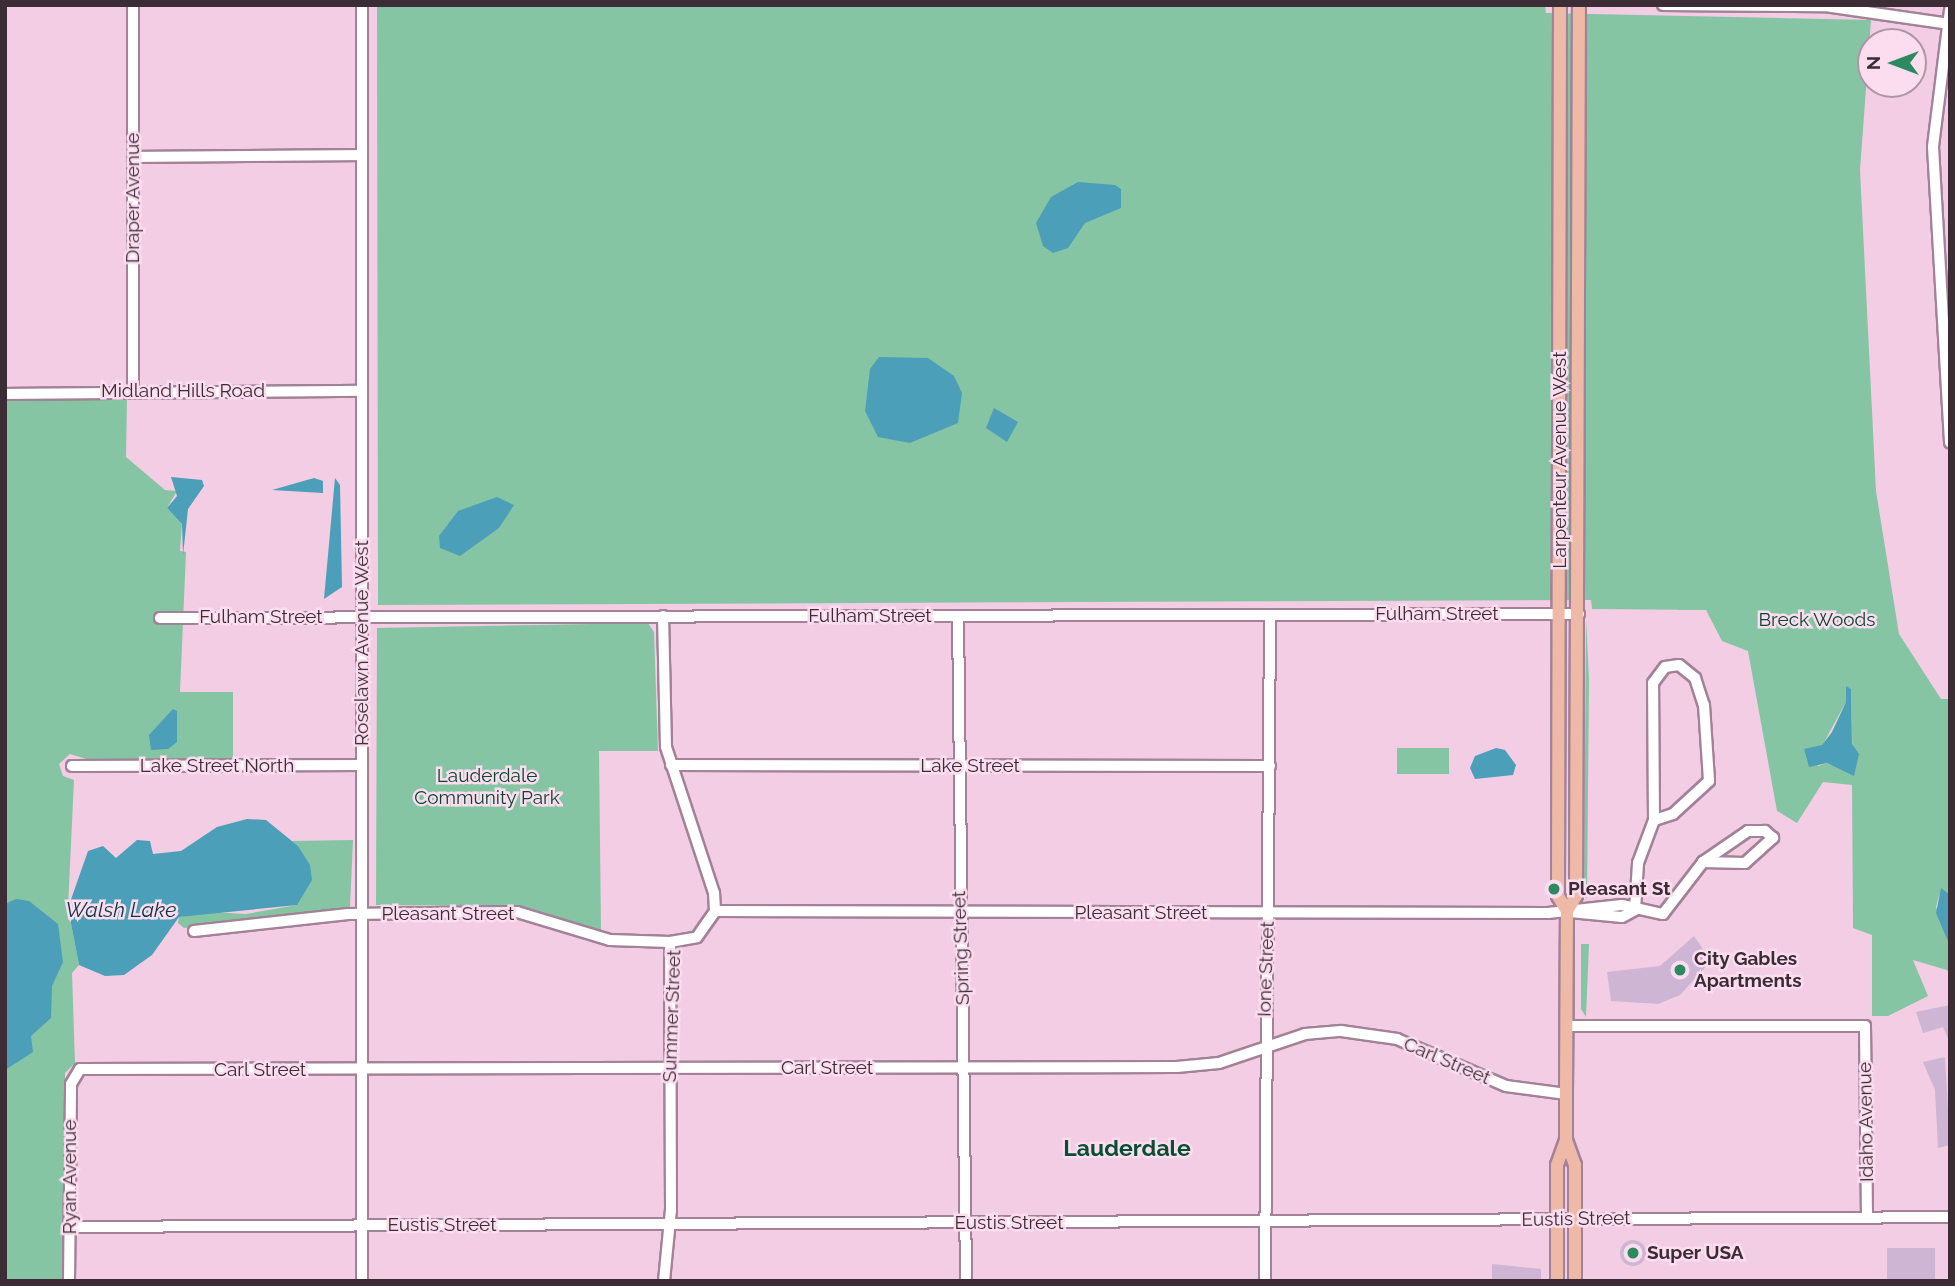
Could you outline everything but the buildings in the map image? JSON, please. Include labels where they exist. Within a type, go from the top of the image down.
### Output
[{"type":"main road","name":"Larpenteur Avenue West","points":[[1560,5],[1558,896],[1567,911],[1566,1140],[1575,1165],[1575,1281]]},
{"type":"main road","name":"Larpenteur Avenue West","points":[[1567,911],[1576,896],[1579,5]]},
{"type":"main road","name":"Larpenteur Avenue West","points":[[1557,1281],[1557,1165],[1566,1140]]},
{"type":"street","name":"Draper Avenue","points":[[133,5],[133,391]]},
{"type":"street","name":"Roselawn Avenue West","points":[[362,5],[362,1281]]},
{"type":"street","points":[[1663,5],[1825,6],[1948,24]]},
{"type":"street","points":[[1950,10],[1936,85],[1936,245],[1950,443]]},
{"type":"street","points":[[1936,85],[1950,85]]},
{"type":"street","points":[[133,156],[362,155]]},
{"type":"street","points":[[1936,245],[1950,269]]},
{"type":"street","points":[[1943,351],[1950,325]]},
{"type":"street","name":"Midland Hills Road","points":[[5,394],[362,391]]},
{"type":"street","name":"Fulham Street","points":[[160,618],[1579,614]]},
{"type":"street","points":[[663,616],[663,730],[671,765],[706,861],[715,911]]},
{"type":"street","name":"Spring Street","points":[[958,616],[957,766],[966,1281]]},
{"type":"street","name":"Ione Street","points":[[1265,1281],[1264,1046],[1268,913],[1270,616]]},
{"type":"street","points":[[1635,910],[1638,863],[1654,820],[1653,683],[1665,667],[1679,665],[1695,677],[1704,705],[1709,781],[1673,814],[1654,820]]},
{"type":"street","name":"Lake Street North","points":[[72,766],[362,765]]},
{"type":"street","name":"Lake Street","points":[[671,765],[1270,766]]},
{"type":"street","points":[[1748,831],[1765,831],[1773,838],[1745,863],[1703,862],[1748,831]]},
{"type":"street","name":"Pleasant Street","points":[[715,911],[1567,911],[1593,905],[1635,910],[1671,909],[1703,862]]},
{"type":"street","name":"Summer Street","points":[[664,1281],[668,1225],[670,942],[697,937],[715,911]]},
{"type":"street","name":"Pleasant Street","points":[[194,931],[348,914],[517,912],[610,940],[670,942]]},
{"type":"street","name":"Idaho Avenue","points":[[1567,1026],[1865,1026],[1867,1218]]},
{"type":"street","name":"Carl Street","points":[[73,1074],[80,1069],[1202,1066],[1264,1046],[1327,1031],[1377,1035],[1417,1046],[1506,1086],[1566,1094]]},
{"type":"street","name":"Ryan Avenue","points":[[69,1281],[73,1074]]},
{"type":"street","name":"Eustis Street","points":[[69,1227],[1264,1223],[1575,1218],[1950,1217]]},
{"type":"green space","name":"Breck Woods","points":[[377,5],[1545,5],[1546,13],[1871,20],[1870,28],[1857,28],[1857,98],[1865,98],[1860,170],[1876,491],[1899,634],[1941,699],[1950,699],[1950,895],[1939,895],[1936,907],[1950,946],[1950,971],[1913,960],[1928,996],[1888,1016],[1872,1016],[1872,935],[1853,928],[1852,785],[1823,782],[1797,823],[1777,811],[1748,651],[1722,641],[1706,610],[1592,609],[1591,600],[378,605]],"holes":[[[1846,687],[1851,689],[1853,775],[1827,763],[1818,766],[1822,746],[1846,702]]]},
{"type":"green space","points":[[127,398],[126,457],[165,490],[177,491],[167,508],[182,524],[180,551],[186,552],[180,692],[233,692],[233,759],[90,760],[70,754],[59,764],[63,776],[74,780],[68,908],[79,965],[72,973],[75,1063],[65,1073],[64,1281],[5,1281],[5,401]]},
{"type":"green space","points":[[1586,619],[1589,679],[1587,899],[1584,892]]},
{"type":"green space","name":"Lauderdale Community Park","points":[[648,623],[654,632],[658,751],[599,751],[601,931],[520,906],[376,905],[377,628]]},
{"type":"green space","points":[[1397,748],[1449,748],[1449,774],[1397,774]]},
{"type":"green space","points":[[353,840],[350,907],[184,928],[178,923],[179,917],[210,912],[246,914],[297,905],[298,846],[292,841]]},
{"type":"green space","points":[[1581,944],[1589,944],[1586,1017],[1581,1009]]},
{"type":"water","points":[[1078,182],[1115,185],[1121,189],[1121,208],[1085,223],[1068,248],[1053,253],[1043,246],[1036,223],[1051,197]]},
{"type":"water","points":[[879,357],[928,358],[954,376],[962,393],[958,423],[910,443],[878,437],[865,411],[870,369]]},
{"type":"water","points":[[994,408],[1018,422],[1007,442],[986,428]]},
{"type":"water","points":[[171,477],[202,480],[204,486],[188,509],[183,555],[182,524],[167,508],[177,496]]},
{"type":"water","points":[[314,478],[323,481],[323,493],[272,490]]},
{"type":"water","points":[[335,478],[340,485],[342,587],[324,599]]},
{"type":"water","points":[[497,497],[514,505],[499,528],[460,556],[440,548],[439,536],[458,511]]},
{"type":"water","points":[[1846,686],[1851,689],[1852,744],[1859,754],[1854,776],[1827,763],[1809,767],[1804,749],[1822,745],[1832,732],[1846,702]]},
{"type":"water","points":[[173,709],[177,711],[177,742],[168,749],[151,750],[149,735]]},
{"type":"water","points":[[1496,748],[1505,750],[1516,765],[1513,775],[1475,779],[1470,768],[1475,756]]},
{"type":"water","name":"Walsh Lake","points":[[247,819],[266,820],[298,846],[310,865],[312,880],[297,905],[179,917],[152,955],[124,975],[105,976],[79,965],[68,908],[88,851],[103,846],[116,858],[137,840],[150,841],[153,854],[181,851],[217,827]]},
{"type":"water","points":[[1941,888],[1950,895],[1950,946],[1936,913]]},
{"type":"water","name":"Walsh Lake","points":[[16,899],[29,901],[58,924],[63,962],[52,986],[51,1018],[31,1036],[33,1052],[5,1070],[5,904]]},
{"type":"place","name":"Pleasant St","points":[[1554,889]]},
{"type":"place","name":"City Gables Apartments","points":[[1680,970]]},
{"type":"place","name":"Super USA","points":[[1633,1253]]},
{"type":"district","name":"Lauderdale","points":[[1127,1148]]}]
